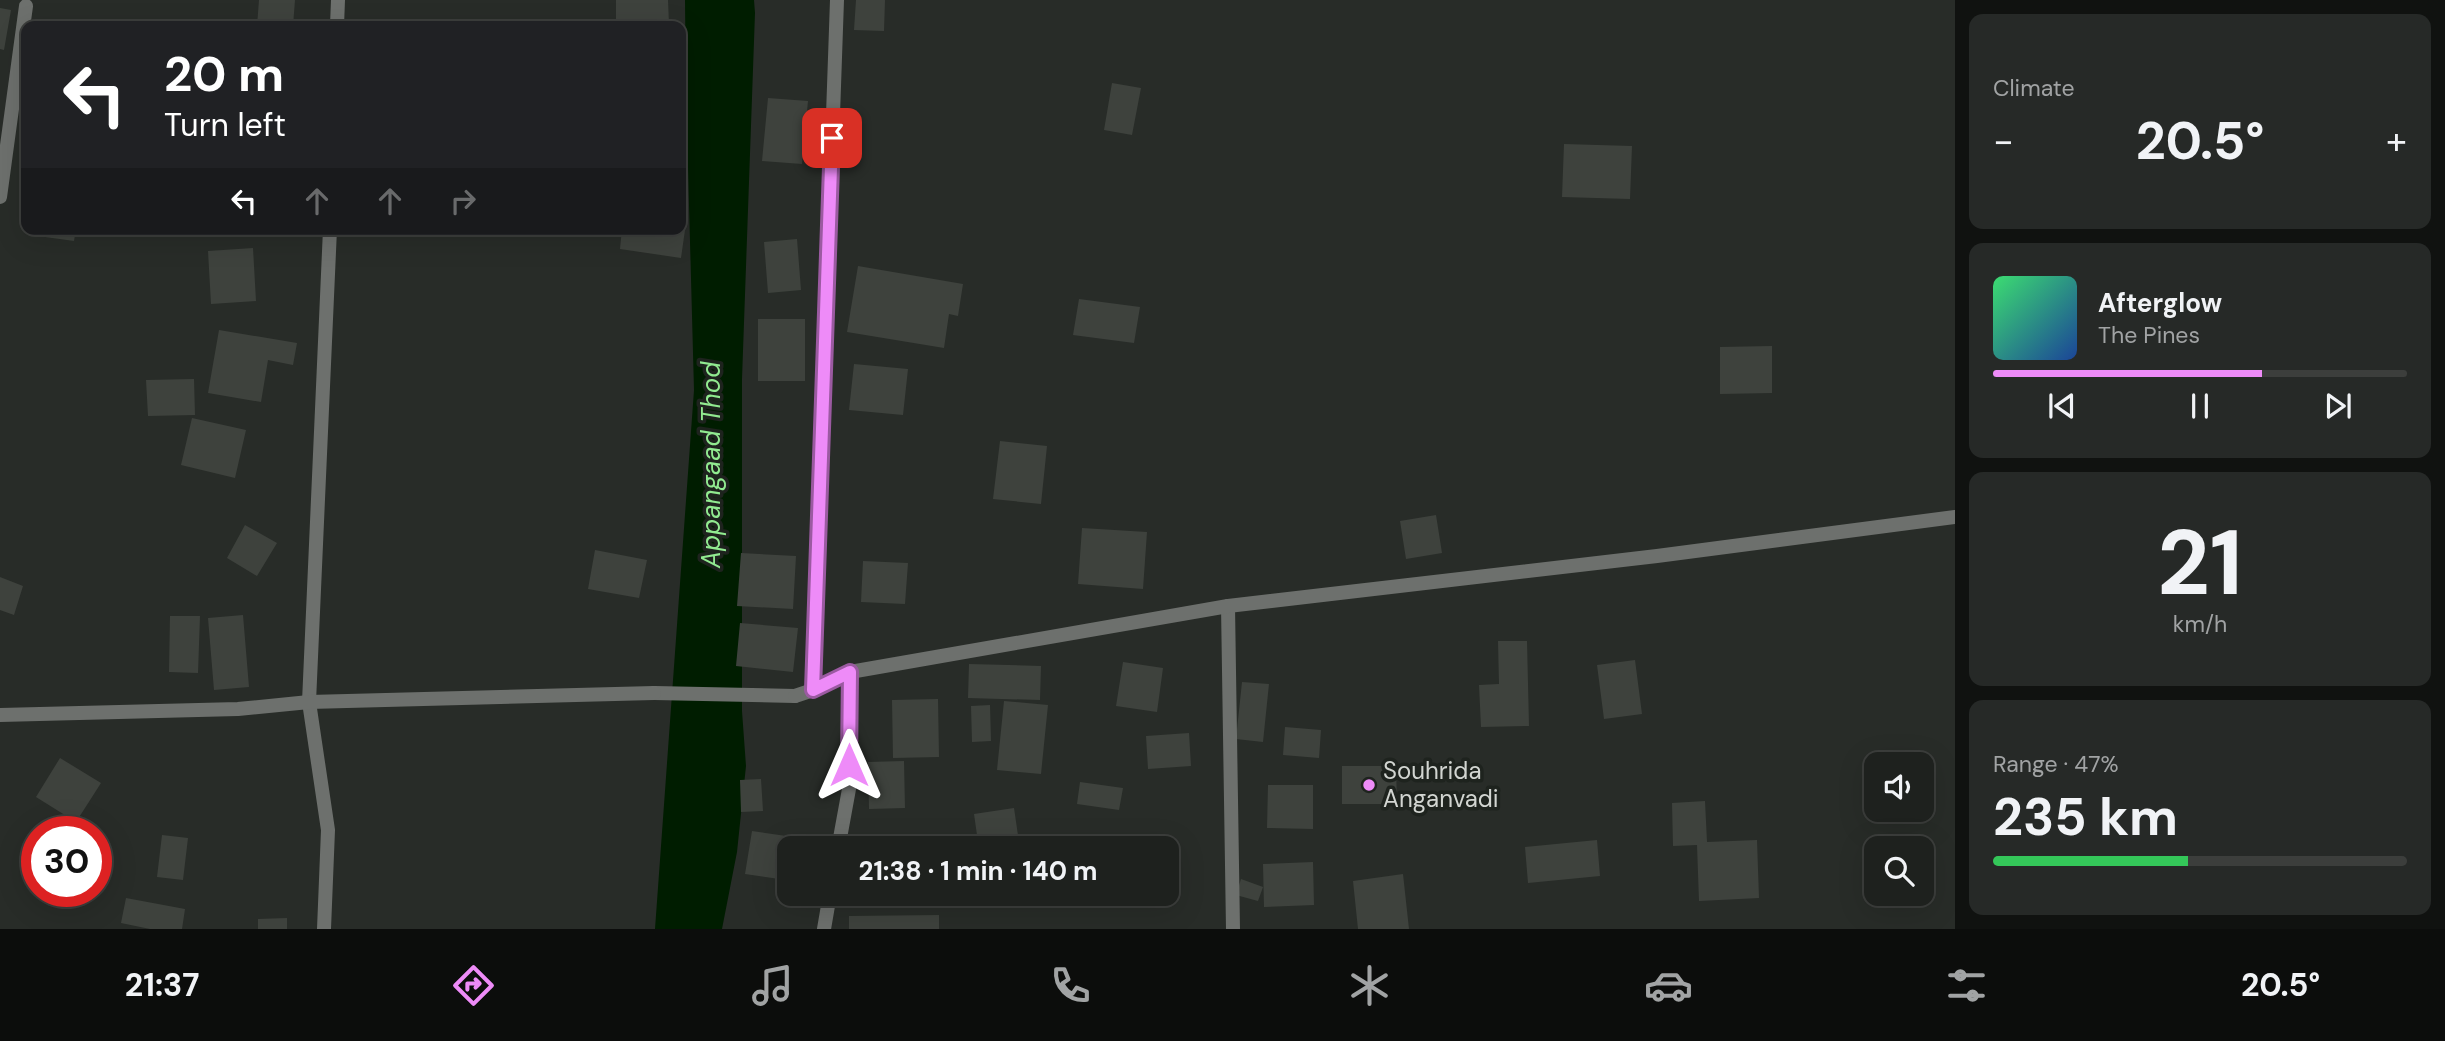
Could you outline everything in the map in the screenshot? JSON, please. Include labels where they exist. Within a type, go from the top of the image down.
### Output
[{"type":"street","points":[[337,21],[338,0]]},
{"type":"street","points":[[813,690],[837,0]]},
{"type":"street","points":[[24,21],[26,6]]},
{"type":"street","points":[[0,197],[21,43]]},
{"type":"street","points":[[324,929],[328,830],[309,702],[330,235]]},
{"type":"street","points":[[0,715],[238,709],[309,702],[654,693],[794,696],[850,672],[1228,606],[1955,517]]},
{"type":"street","points":[[1228,606],[1233,929]]},
{"type":"street","points":[[840,836],[849,789],[850,672]]},
{"type":"street","points":[[824,929],[828,906]]},
{"type":"water","name":"Appangaad Thod","points":[[685,0],[754,0],[742,379],[742,711],[746,766],[737,852],[722,929],[655,929],[694,390]]},
{"type":"building","points":[[259,0],[295,0],[293,21],[257,21]]},
{"type":"building","points":[[616,0],[668,0],[669,21],[616,21]]},
{"type":"building","points":[[856,0],[885,0],[884,31],[854,30]]},
{"type":"building","points":[[0,8],[11,10],[4,50],[0,49]]},
{"type":"building","points":[[1112,83],[1141,88],[1132,135],[1104,130]]},
{"type":"building","points":[[768,98],[808,101],[802,164],[762,161]]},
{"type":"building","points":[[1564,144],[1632,146],[1630,199],[1562,197]]},
{"type":"building","points":[[38,235],[75,235],[74,241]]},
{"type":"building","points":[[621,235],[684,235],[681,258],[620,249]]},
{"type":"building","points":[[797,239],[801,290],[768,293],[764,242]]},
{"type":"building","points":[[253,248],[256,301],[211,304],[208,251]]},
{"type":"building","points":[[858,266],[963,284],[958,316],[949,314],[944,348],[847,332]]},
{"type":"building","points":[[1079,299],[1140,307],[1134,343],[1073,335]]},
{"type":"building","points":[[758,319],[805,319],[805,381],[758,381]]},
{"type":"building","points":[[219,330],[297,343],[293,365],[268,360],[261,402],[208,393]]},
{"type":"building","points":[[1772,346],[1772,393],[1720,394],[1720,347]]},
{"type":"building","points":[[854,364],[908,369],[903,415],[849,410]]},
{"type":"building","points":[[194,379],[195,415],[148,416],[146,380]]},
{"type":"building","points":[[192,418],[246,430],[235,478],[181,465]]},
{"type":"building","points":[[1000,441],[1047,446],[1041,504],[993,499]]},
{"type":"building","points":[[1436,515],[1442,553],[1406,559],[1400,521]]},
{"type":"building","points":[[245,525],[277,543],[257,576],[227,558]]},
{"type":"building","points":[[1082,528],[1147,532],[1143,589],[1078,584]]},
{"type":"building","points":[[595,550],[647,560],[639,598],[588,589]]},
{"type":"building","points":[[741,553],[796,556],[793,609],[737,606]]},
{"type":"building","points":[[863,561],[908,563],[905,604],[861,602]]},
{"type":"building","points":[[0,577],[23,586],[14,615],[0,610]]},
{"type":"building","points":[[243,615],[249,687],[214,690],[208,618]]},
{"type":"building","points":[[170,616],[200,616],[198,673],[169,672]]},
{"type":"building","points":[[740,623],[798,628],[793,672],[736,666]]},
{"type":"building","points":[[1498,641],[1527,641],[1529,726],[1481,727],[1479,685],[1499,684]]},
{"type":"building","points":[[1635,660],[1642,714],[1604,719],[1597,665]]},
{"type":"building","points":[[1123,662],[1163,668],[1157,712],[1116,706]]},
{"type":"building","points":[[969,664],[1041,666],[1040,700],[968,698]]},
{"type":"building","points":[[1242,682],[1269,684],[1263,742],[1236,739]]},
{"type":"building","points":[[938,699],[939,757],[893,758],[892,700]]},
{"type":"building","points":[[1004,701],[1048,705],[1041,774],[997,770]]},
{"type":"building","points":[[990,705],[991,741],[972,742],[971,706]]},
{"type":"building","points":[[1285,727],[1321,730],[1319,758],[1283,755]]},
{"type":"building","points":[[1189,733],[1191,766],[1148,769],[1146,736]]},
{"type":"building","points":[[60,758],[101,783],[80,816],[66,816],[36,797]]},
{"type":"building","points":[[904,761],[905,808],[869,809],[868,762]]},
{"type":"building","name":"Souhrida Anganvadi","points":[[1342,766],[1396,766],[1397,804],[1342,804]]},
{"type":"building","points":[[761,779],[763,811],[741,812],[740,780]]},
{"type":"building","points":[[1080,782],[1123,788],[1119,810],[1077,804]]},
{"type":"building","points":[[1268,785],[1313,785],[1313,829],[1267,828]]},
{"type":"building","points":[[1705,801],[1707,842],[1757,840],[1759,898],[1699,901],[1697,845],[1673,846],[1672,803]]},
{"type":"building","points":[[1014,808],[1018,836],[977,836],[974,814]]},
{"type":"building","points":[[752,831],[786,836],[777,836],[777,879],[745,874]]},
{"type":"building","points":[[162,835],[188,838],[183,880],[157,877]]},
{"type":"building","points":[[1597,840],[1600,876],[1528,883],[1525,847]]},
{"type":"building","points":[[1313,862],[1314,905],[1264,907],[1263,864]]},
{"type":"building","points":[[1403,874],[1409,929],[1358,929],[1353,881]]},
{"type":"building","points":[[1241,879],[1263,887],[1258,901],[1236,895]]},
{"type":"building","points":[[126,898],[185,909],[182,929],[150,929],[121,923]]},
{"type":"building","points":[[939,915],[939,929],[849,929],[849,916]]},
{"type":"building","points":[[287,918],[287,929],[258,929],[258,919]]},
{"type":"place","name":"Souhrida Anganvadi","points":[[1369,785]]},
{"type":"route","points":[[832,138],[813,690],[850,672],[849,765]]}]
